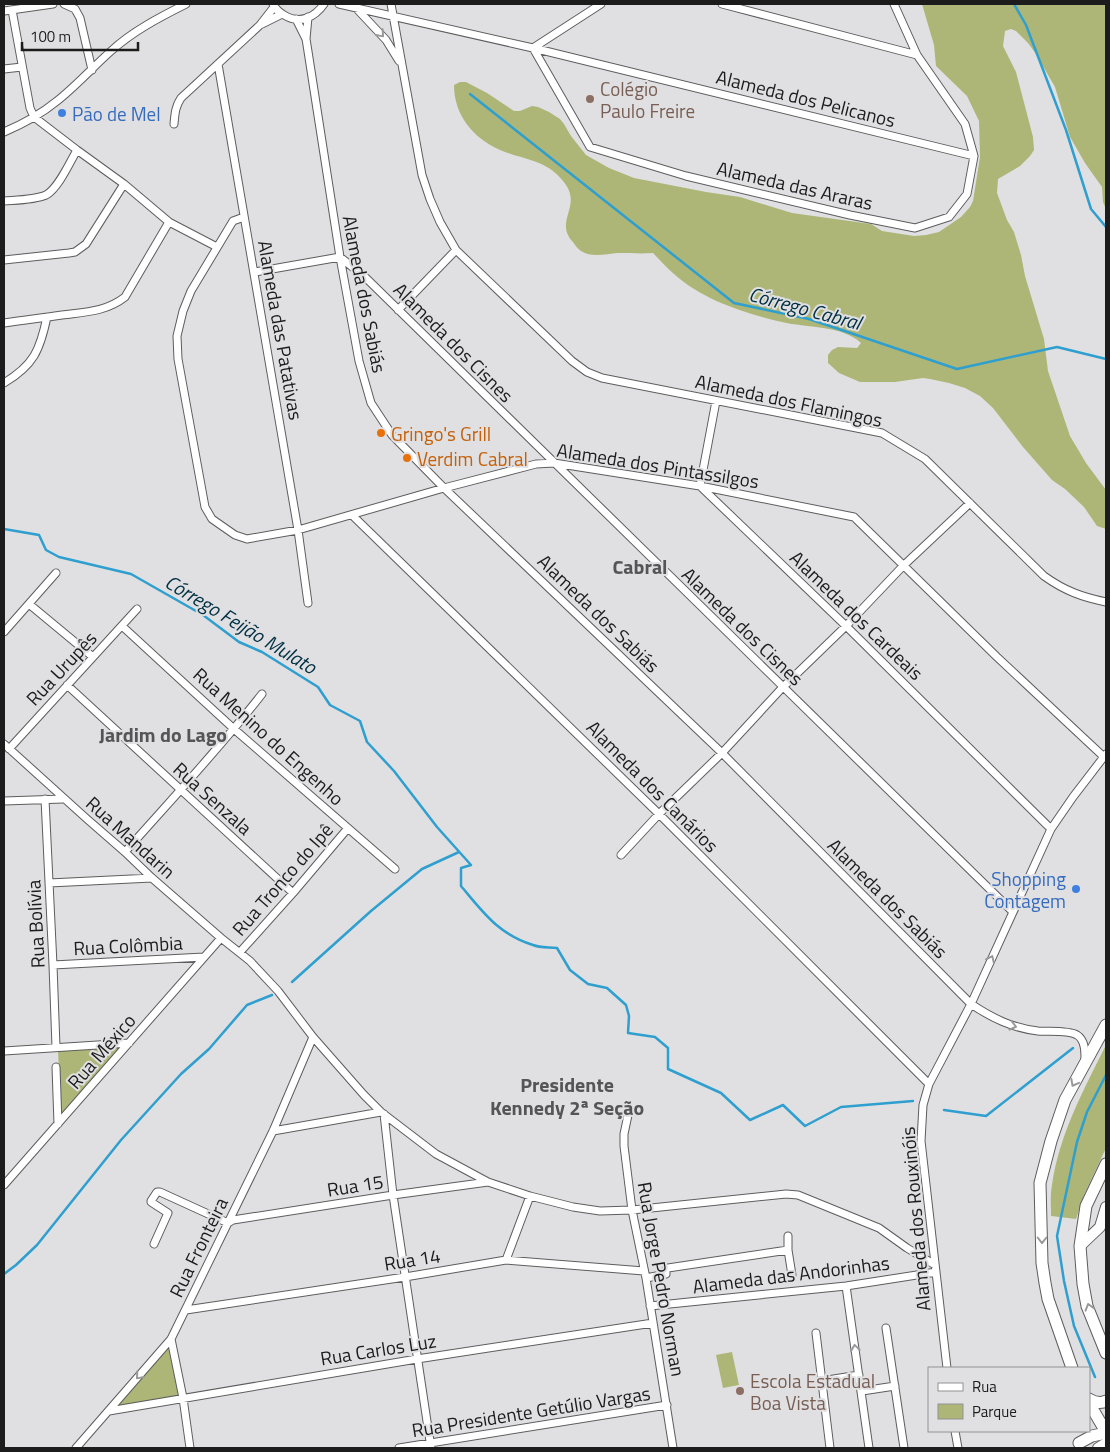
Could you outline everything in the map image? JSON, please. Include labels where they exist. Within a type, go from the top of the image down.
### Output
[{"type":"main road","points":[[1071,1366],[1048,1299],[1045,1283],[1042,1263],[1040,1183],[1051,1141],[1065,1100],[1106,1025]]},
{"type":"main road","points":[[1106,1164],[1086,1206],[1080,1246],[1087,1306],[1106,1353]]},
{"type":"main road","points":[[1090,1400],[1095,1402],[1106,1401]]},
{"type":"main road","points":[[1077,1446],[1092,1436],[1106,1433],[1090,1405]]},
{"type":"main road","points":[[1077,1446],[1085,1432]]},
{"type":"street","points":[[4,11],[53,4]]},
{"type":"street","points":[[64,4],[74,9],[80,18],[92,70]]},
{"type":"street","points":[[4,132],[34,117],[57,101],[111,50],[132,34],[186,4]]},
{"type":"street","points":[[174,124],[175,111],[181,98],[260,25],[274,5],[275,9],[287,17],[302,20],[319,11],[324,4]]},
{"type":"street","name":"Alameda dos Pelicanos","points":[[339,4],[533,48],[974,156]]},
{"type":"street","name":"Alameda dos Flamingos","points":[[391,4],[422,175],[440,222],[456,250],[572,361],[587,372],[602,378],[882,433],[925,460],[1044,576],[1056,585],[1076,595],[1106,602]]},
{"type":"street","points":[[533,48],[601,4]]},
{"type":"street","points":[[722,4],[917,55]]},
{"type":"street","name":"Alameda das Araras","points":[[533,48],[590,147],[695,179],[915,228],[949,217],[967,194],[974,156],[966,124],[917,55],[894,4]]},
{"type":"street","points":[[355,8],[386,40],[402,66]]},
{"type":"street","points":[[12,10],[30,108],[34,117],[124,184],[169,222],[217,247]]},
{"type":"street","points":[[260,25],[282,14]]},
{"type":"street","name":"Alameda dos Sabiás","points":[[308,17],[306,39],[340,257],[359,361],[371,403],[392,435],[444,488],[722,753],[971,1004],[988,1016],[1009,1025],[1036,1031],[1068,1032],[1078,1036],[1084,1045],[1086,1062]]},
{"type":"street","name":"Alameda dos Sabiás","points":[[296,19],[306,39]]},
{"type":"street","name":"Alameda das Patativas","points":[[218,64],[255,272],[298,530],[308,603]]},
{"type":"street","points":[[4,70],[22,67]]},
{"type":"street","points":[[4,201],[40,197],[48,194],[54,188],[77,150]]},
{"type":"street","points":[[4,260],[69,253],[79,249],[86,244],[124,184]]},
{"type":"street","name":"Alameda dos Pintassilgos","points":[[244,217],[233,222],[191,291],[183,311],[177,336],[178,359],[205,507],[212,518],[235,535],[247,539],[298,530],[444,488],[536,464],[554,463],[700,486],[854,517],[997,657],[1105,756]]},
{"type":"street","points":[[4,322],[97,310],[113,305],[125,297],[169,222]]},
{"type":"street","points":[[398,310],[456,250]]},
{"type":"street","points":[[255,272],[340,257]]},
{"type":"street","name":"Alameda dos Cisnes","points":[[340,257],[366,278],[782,688],[1013,912]]},
{"type":"street","points":[[4,382],[22,370],[34,358],[42,338],[47,317]]},
{"type":"street","points":[[700,486],[716,401]]},
{"type":"street","name":"Alameda dos Cardeais","points":[[700,486],[846,626],[1051,829]]},
{"type":"street","points":[[621,855],[659,814],[722,753],[782,688],[846,626],[903,566],[970,503]]},
{"type":"street","name":"Alameda dos Canários","points":[[352,515],[659,814],[929,1084]]},
{"type":"street","points":[[4,632],[56,573]]},
{"type":"street","points":[[29,604],[94,657]]},
{"type":"street","name":"Rua Urupês","points":[[6,747],[94,657],[137,608]]},
{"type":"street","name":"Rua Menino do Engenho","points":[[122,626],[234,729],[395,869]]},
{"type":"street","name":"Rua Senzala","points":[[67,685],[293,893]]},
{"type":"street","points":[[125,852],[234,729],[262,694]]},
{"type":"street","name":"Rua Mandarin","points":[[6,747],[152,878],[250,961],[278,991],[364,1096],[382,1113],[436,1154],[488,1182],[530,1196],[573,1207],[600,1211],[632,1210],[786,1194],[798,1195],[879,1228],[935,1269]]},
{"type":"street","name":"Alameda dos Rouxinóis","points":[[947,1367],[921,1141],[924,1105],[929,1084],[971,1004],[1051,829],[1105,756]]},
{"type":"street","name":"Rua Bolívia","points":[[45,799],[54,965],[56,1047]]},
{"type":"street","points":[[4,801],[63,799]]},
{"type":"street","name":"Rua Tronco do Ipê","points":[[240,952],[348,828]]},
{"type":"street","points":[[49,883],[152,878]]},
{"type":"street","name":"Rua México","points":[[4,1185],[221,938]]},
{"type":"street","name":"Rua Colômbia","points":[[54,965],[204,957]]},
{"type":"street","name":"Rua Fronteira","points":[[76,1448],[171,1339],[273,1131],[313,1036]]},
{"type":"street","points":[[4,1051],[129,1044]]},
{"type":"street","points":[[56,1067],[58,1124]]},
{"type":"street","points":[[273,1131],[382,1113],[431,1446]]},
{"type":"street","name":"Rua Jorge Pedro Norman","points":[[628,1115],[624,1134],[624,1146],[632,1210],[645,1275],[674,1448]]},
{"type":"street","name":"Rua 15","points":[[228,1223],[233,1220],[488,1182]]},
{"type":"street","points":[[154,1244],[168,1213],[151,1202],[156,1192],[160,1192],[228,1223]]},
{"type":"street","points":[[506,1260],[530,1196]]},
{"type":"street","points":[[1080,1246],[1100,1227],[1106,1207]]},
{"type":"street","points":[[788,1236],[792,1275]]},
{"type":"street","points":[[645,1275],[666,1274],[666,1269],[668,1268],[788,1250]]},
{"type":"street","name":"Rua 14","points":[[186,1310],[506,1260],[645,1275]]},
{"type":"street","name":"Alameda das Andorinhas","points":[[650,1306],[846,1286],[935,1269]]},
{"type":"street","points":[[846,1286],[869,1448]]},
{"type":"street","name":"Rua Carlos Luz","points":[[109,1410],[417,1359],[653,1323]]},
{"type":"street","points":[[886,1328],[904,1448]]},
{"type":"street","points":[[816,1333],[830,1448]]},
{"type":"street","points":[[171,1339],[190,1448]]},
{"type":"street","points":[[821,1381],[859,1375]]},
{"type":"street","points":[[862,1391],[895,1386]]},
{"type":"street","name":"Rua Presidente Getúlio Vargas","points":[[399,1448],[431,1446],[667,1405]]},
{"type":"street","points":[[955,1432],[958,1448]]},
{"type":"street","points":[[1098,1448],[1106,1443]]},
{"type":"green space","points":[[922,4],[1106,4],[1106,209],[1103,202],[1102,187],[1070,137],[1055,87],[1028,43],[1016,31],[1011,29],[1005,31],[1003,46],[1016,72],[1033,137],[1034,150],[1020,166],[998,179],[997,193],[1007,220],[1014,232],[1021,255],[1025,276],[1044,339],[1048,371],[1070,436],[1086,463],[1106,490],[1106,529],[1097,526],[1084,507],[1065,489],[1052,480],[1023,447],[993,408],[980,396],[965,388],[923,378],[895,382],[860,382],[839,373],[828,363],[828,355],[832,350],[838,347],[857,348],[861,343],[853,337],[834,330],[792,324],[739,310],[711,298],[685,283],[671,272],[653,253],[594,255],[581,251],[568,235],[566,221],[571,200],[570,193],[559,176],[544,165],[500,150],[481,139],[461,116],[457,106],[454,85],[466,82],[514,111],[520,111],[532,106],[549,112],[560,119],[586,155],[609,168],[634,178],[740,197],[792,213],[871,224],[882,231],[914,236],[926,235],[939,232],[961,217],[970,207],[973,201],[980,157],[979,121],[967,96],[936,66],[934,45]]},
{"type":"green space","points":[[1106,1045],[1106,1148],[1084,1195],[1076,1219],[1051,1216],[1051,1189],[1060,1148],[1073,1113]]},
{"type":"green space","points":[[121,1048],[61,1114],[58,1051]]},
{"type":"green space","points":[[171,1339],[183,1398],[109,1411]]},
{"type":"green space","points":[[732,1352],[739,1385],[723,1388],[716,1355]]},
{"type":"waterway","name":"Córrego Cabral","points":[[1014,4],[1026,25],[1066,130],[1091,209],[1106,227]]},
{"type":"waterway","name":"Córrego Cabral","points":[[470,94],[734,303],[809,319],[957,369],[1057,347],[1106,359]]},
{"type":"waterway","name":"Córrego Feijão Mulato","points":[[4,529],[39,535],[46,550],[59,557],[131,574],[203,615],[239,642],[262,652],[318,687],[330,705],[360,721],[367,742],[394,771],[437,827],[471,865],[461,868],[461,886],[477,905],[492,921],[510,935],[536,946],[557,948],[570,970],[588,984],[607,988],[626,1005],[629,1016],[628,1033],[655,1037],[668,1048],[668,1069],[721,1093],[750,1120],[783,1105],[805,1126],[841,1107],[913,1101]]},
{"type":"waterway","points":[[292,982],[371,911],[422,869],[459,852]]},
{"type":"waterway","points":[[4,1274],[37,1245],[121,1140],[181,1074],[209,1049],[247,1005],[272,995]]},
{"type":"waterway","name":"Córrego Feijão Mulato","points":[[944,1110],[986,1116],[1073,1048]]},
{"type":"waterway","name":"Córrego Feijão Mulato","points":[[1095,1377],[1074,1326],[1057,1236],[1077,1142],[1087,1112],[1106,1075]]},
{"type":"place","name":"Colégio Paulo Freire","points":[[590,99]]},
{"type":"place","name":"Pão de Mel","points":[[62,113]]},
{"type":"place","name":"Gringo's Grill","points":[[381,433]]},
{"type":"place","name":"Verdim Cabral","points":[[407,458]]},
{"type":"place","name":"Shopping Contagem","points":[[1076,889]]},
{"type":"place","name":"Escola Estadual Boa Vista","points":[[740,1391]]},
{"type":"district","name":"Cabral","points":[[640,566]]},
{"type":"district","name":"Jardim do Lago","points":[[163,734]]},
{"type":"district","name":"Presidente Kennedy 2ª Seção","points":[[567,1096]]}]
